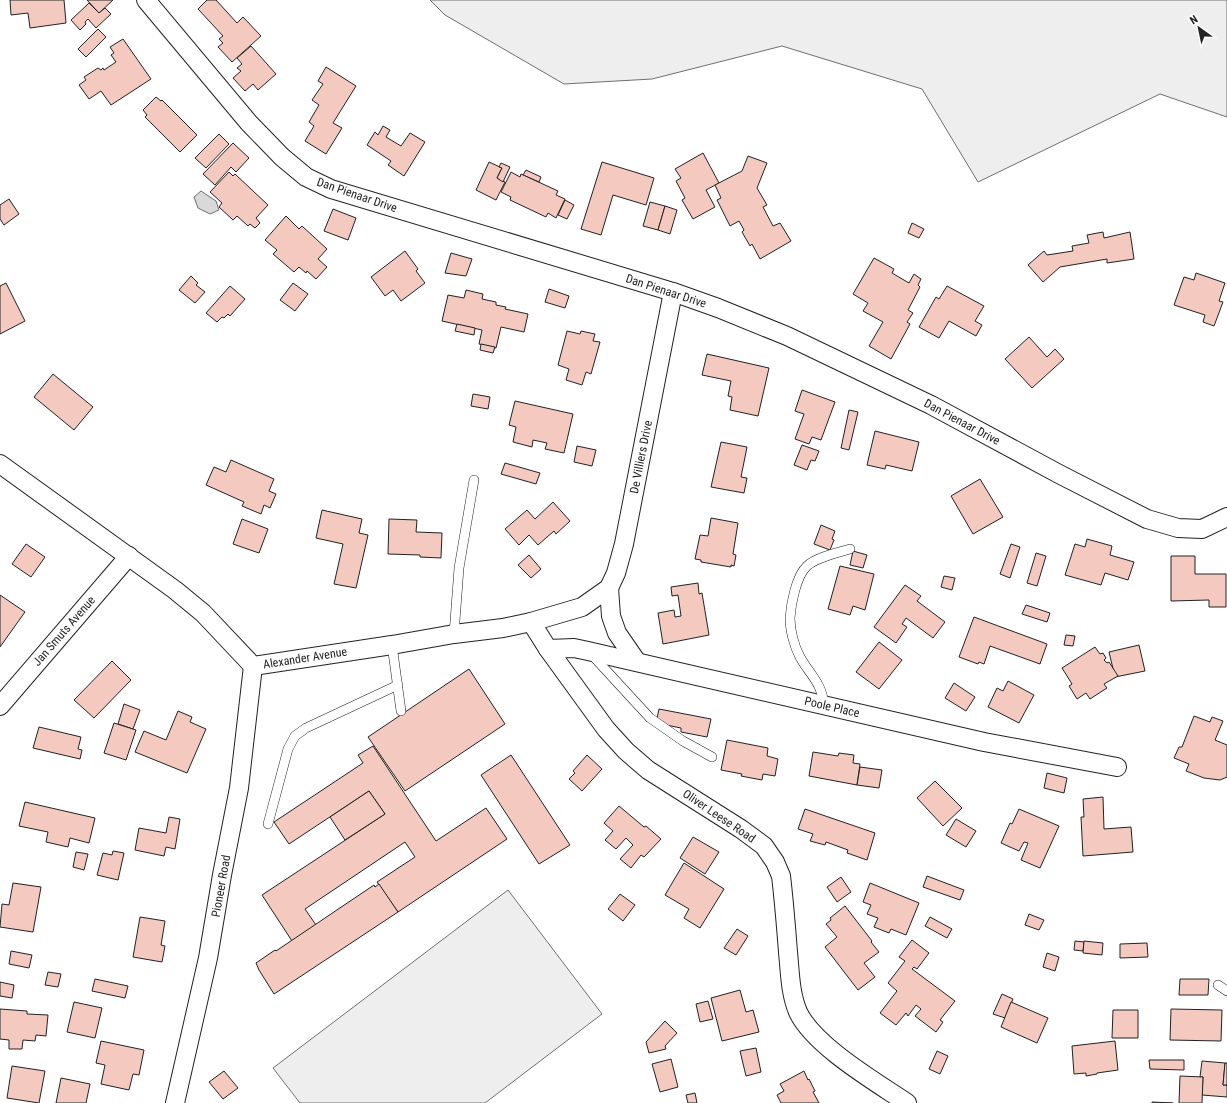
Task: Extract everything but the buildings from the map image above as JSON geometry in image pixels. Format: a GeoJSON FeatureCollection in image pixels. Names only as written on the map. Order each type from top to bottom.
{"type":"FeatureCollection","features":[{"type":"Feature","properties":{"kind":"street","name":"Dan Pienaar Drive"},"geometry":{"type":"LineString","coordinates":[[146,0],[249,123],[282,157],[306,177],[331,189],[673,292],[718,308],[794,340],[931,405],[1059,474],[1147,519],[1178,528],[1202,529],[1227,517]]}},
{"type":"Feature","properties":{"kind":"street","name":"De Villiers Drive"},"geometry":{"type":"LineString","coordinates":[[609,588],[616,573],[624,544],[673,292]]}},
{"type":"Feature","properties":{"kind":"street","name":"Alexander Avenue"},"geometry":{"type":"LineString","coordinates":[[0,464],[175,590],[203,613],[253,666],[454,634],[503,628],[531,622],[582,607],[609,588]]}},
{"type":"Feature","properties":{"kind":"street","name":"Jan Smuts Avenue"},"geometry":{"type":"LineString","coordinates":[[0,706],[129,556]]}},
{"type":"Feature","properties":{"kind":"street"},"geometry":{"type":"LineString","coordinates":[[609,588],[611,616],[617,633],[637,662]]}},
{"type":"Feature","properties":{"kind":"street","name":"Oliver Leese Road"},"geometry":{"type":"LineString","coordinates":[[531,622],[606,729],[626,751],[648,770],[741,829],[764,846],[775,862],[781,876],[791,989],[798,1012],[808,1027],[827,1046],[849,1064],[908,1103]]}},
{"type":"Feature","properties":{"kind":"street","name":"Poole Place"},"geometry":{"type":"LineString","coordinates":[[548,648],[574,648],[984,742],[1117,767]]}},
{"type":"Feature","properties":{"kind":"street","name":"Pioneer Road"},"geometry":{"type":"LineString","coordinates":[[175,1103],[208,958],[239,788],[253,666]]}},
{"type":"Feature","properties":{"kind":"lane"},"geometry":{"type":"LineString","coordinates":[[454,634],[459,568],[474,480]]}},
{"type":"Feature","properties":{"kind":"lane"},"geometry":{"type":"LineString","coordinates":[[824,705],[823,694],[800,656],[793,637],[790,619],[795,589],[800,575],[807,566],[818,560],[850,549]]}},
{"type":"Feature","properties":{"kind":"lane"},"geometry":{"type":"LineString","coordinates":[[392,645],[401,711]]}},
{"type":"Feature","properties":{"kind":"lane"},"geometry":{"type":"LineString","coordinates":[[588,651],[650,718],[683,741],[712,757]]}},
{"type":"Feature","properties":{"kind":"lane"},"geometry":{"type":"LineString","coordinates":[[268,824],[288,749],[295,736],[306,728],[398,685]]}},
{"type":"Feature","properties":{"kind":"lane"},"geometry":{"type":"LineString","coordinates":[[1218,985],[1227,991]]}},
{"type":"Feature","properties":{"kind":"shaded area"},"geometry":{"type":"Polygon","coordinates":[[[430,0],[1227,0],[1227,117],[1160,94],[978,182],[922,89],[782,46],[652,79],[564,84],[445,15],[430,0]]]}},
{"type":"Feature","properties":{"kind":"shaded area"},"geometry":{"type":"Polygon","coordinates":[[[201,191],[216,201],[219,210],[210,214],[198,208],[194,197],[201,191]]]}},
{"type":"Feature","properties":{"kind":"shaded area"},"geometry":{"type":"Polygon","coordinates":[[[508,890],[602,1014],[485,1103],[300,1103],[273,1068],[508,890]]]}}]}
